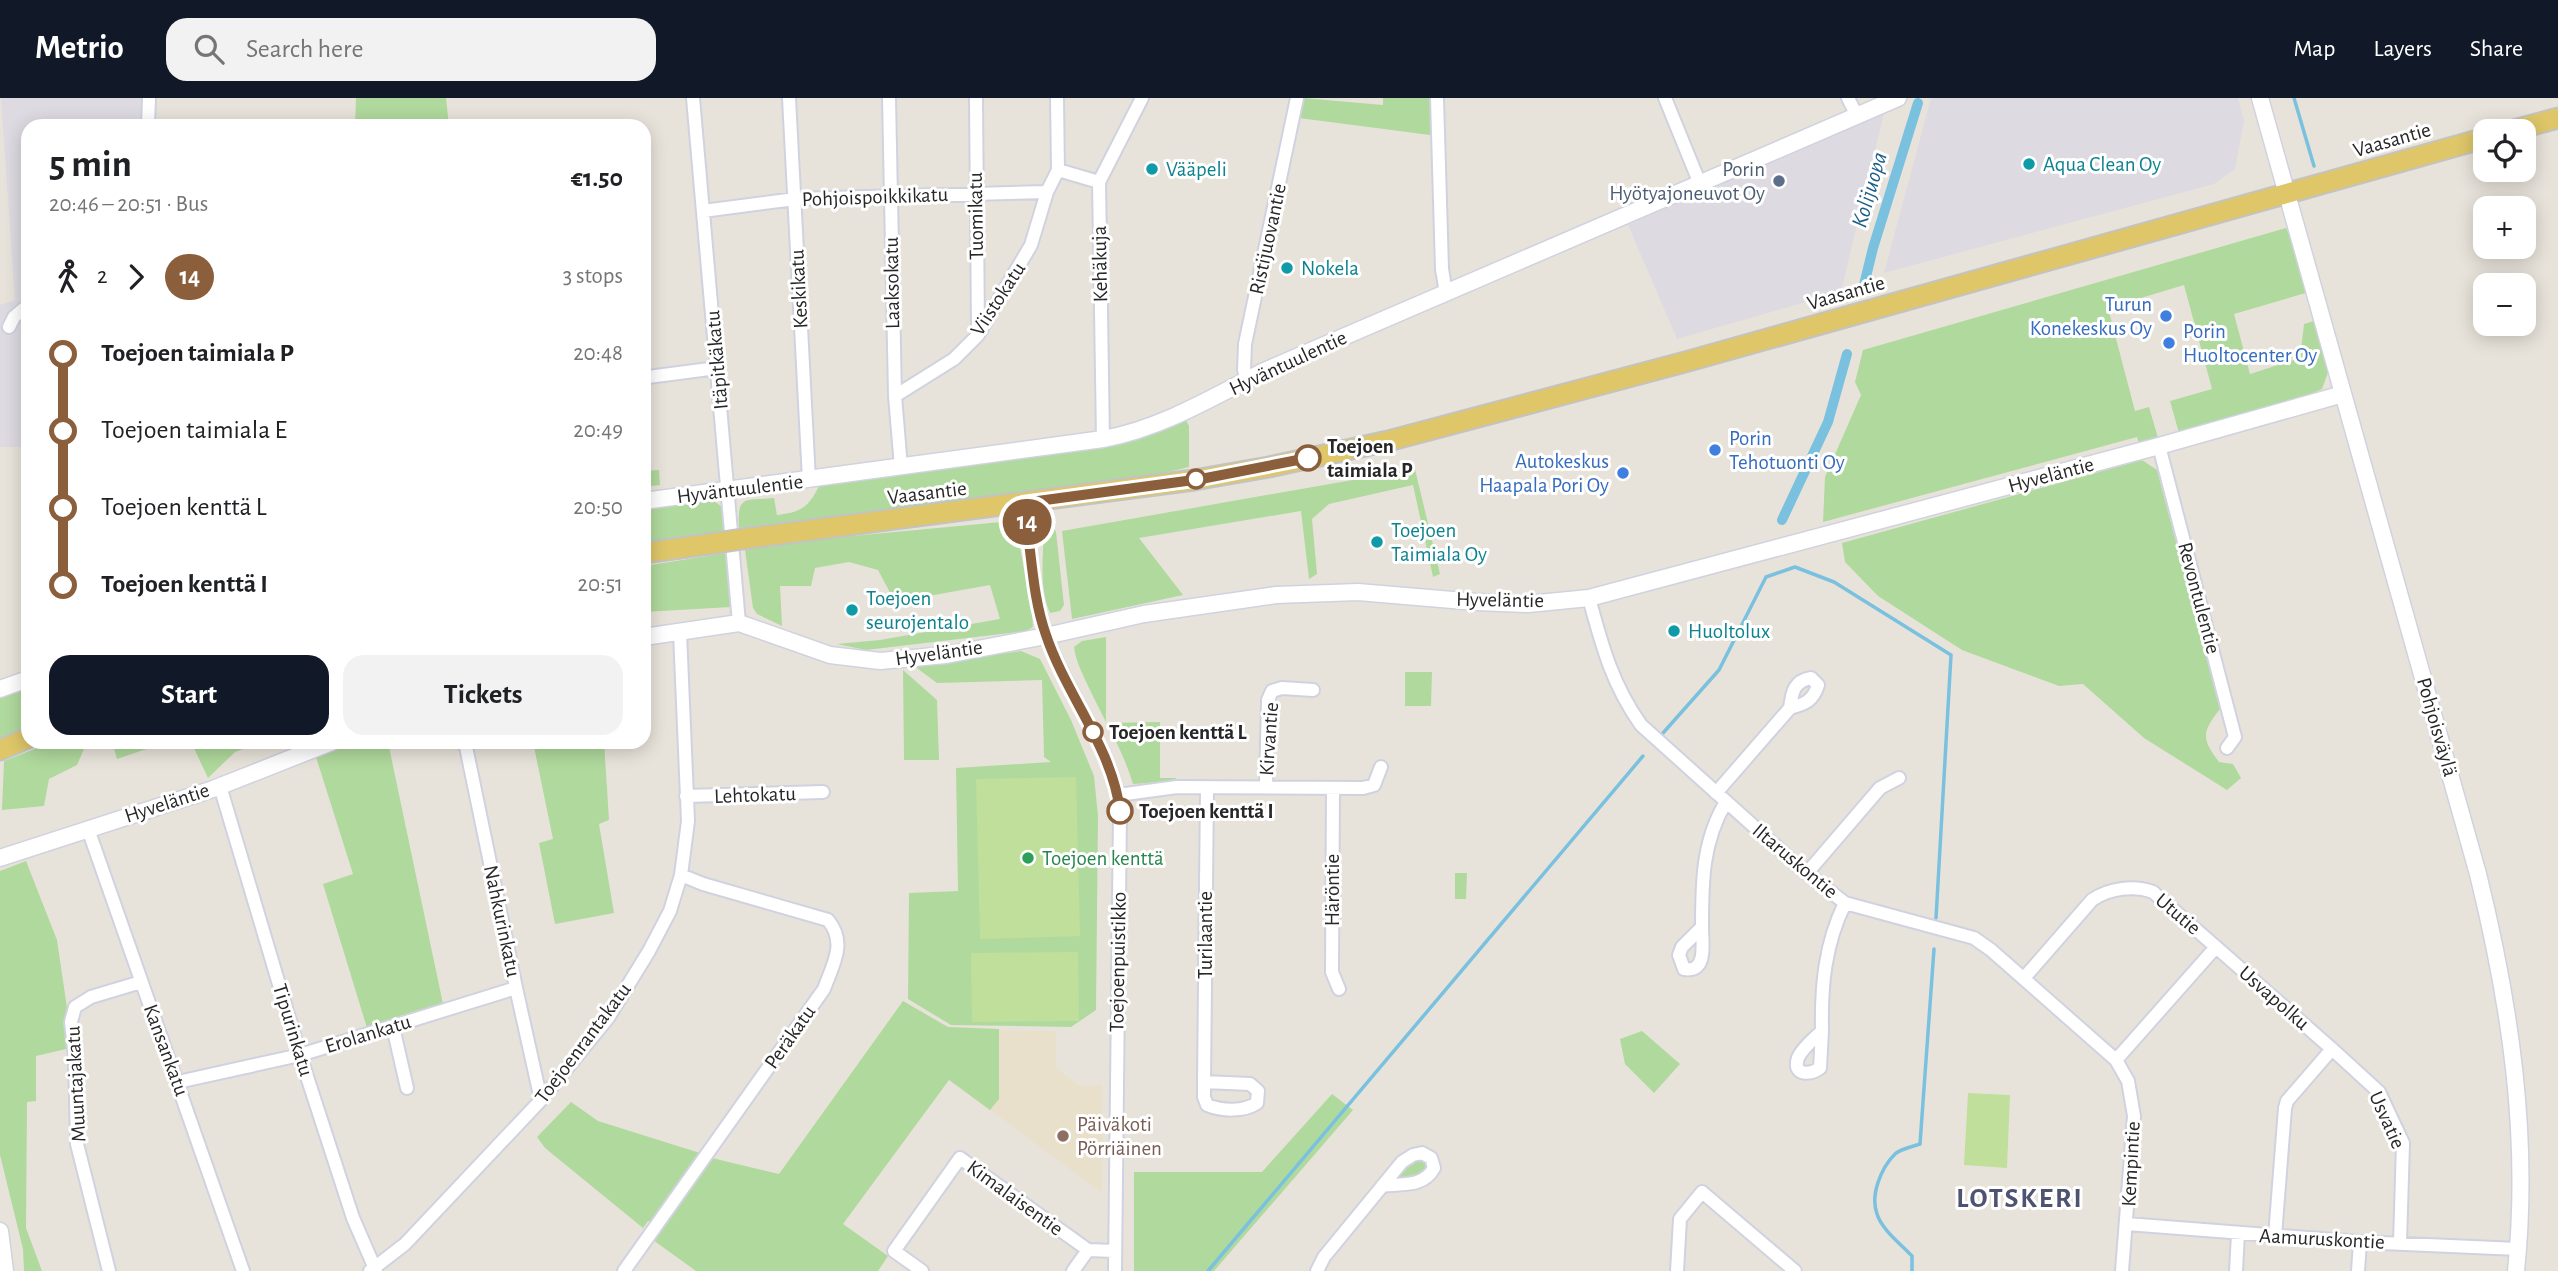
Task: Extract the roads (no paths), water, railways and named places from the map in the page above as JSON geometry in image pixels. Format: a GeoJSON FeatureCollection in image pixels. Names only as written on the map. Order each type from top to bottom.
{"type":"FeatureCollection","features":[{"type":"Feature","properties":{"kind":"main road"},"geometry":{"type":"LineString","coordinates":[[2536,124],[2558,118]]}},
{"type":"Feature","properties":{"kind":"main road","name":"Vaasantie"},"geometry":{"type":"LineString","coordinates":[[651,552],[1194,480],[1328,454],[1459,423],[2473,141]]}},
{"type":"Feature","properties":{"kind":"main road"},"geometry":{"type":"LineString","coordinates":[[0,750],[21,741]]}},
{"type":"Feature","properties":{"kind":"street"},"geometry":{"type":"LineString","coordinates":[[148,119],[149,98]]}},
{"type":"Feature","properties":{"kind":"street","name":"Itäpitkäkatu"},"geometry":{"type":"LineString","coordinates":[[693,98],[739,623]]}},
{"type":"Feature","properties":{"kind":"street","name":"Keskikatu"},"geometry":{"type":"LineString","coordinates":[[789,98],[809,480]]}},
{"type":"Feature","properties":{"kind":"street","name":"Laaksokatu"},"geometry":{"type":"LineString","coordinates":[[889,98],[895,396],[901,467]]}},
{"type":"Feature","properties":{"kind":"street","name":"Tuomikatu"},"geometry":{"type":"LineString","coordinates":[[976,98],[978,335]]}},
{"type":"Feature","properties":{"kind":"street"},"geometry":{"type":"LineString","coordinates":[[1057,98],[1058,170],[1099,181]]}},
{"type":"Feature","properties":{"kind":"street","name":"Kehäkuja"},"geometry":{"type":"LineString","coordinates":[[1103,439],[1099,181],[1142,98]]}},
{"type":"Feature","properties":{"kind":"street","name":"Ristijuovantie"},"geometry":{"type":"LineString","coordinates":[[1247,380],[1244,370],[1245,344],[1297,98]]}},
{"type":"Feature","properties":{"kind":"street"},"geometry":{"type":"LineString","coordinates":[[1437,98],[1442,269],[1446,293]]}},
{"type":"Feature","properties":{"kind":"street"},"geometry":{"type":"LineString","coordinates":[[1665,98],[1700,184]]}},
{"type":"Feature","properties":{"kind":"street"},"geometry":{"type":"LineString","coordinates":[[1848,98],[1857,116]]}},
{"type":"Feature","properties":{"kind":"street","name":"Hyväntuulentie"},"geometry":{"type":"LineString","coordinates":[[651,500],[1120,436],[1153,424],[1247,380],[1898,98]]}},
{"type":"Feature","properties":{"kind":"street","name":"Pohjoisväylä"},"geometry":{"type":"LineString","coordinates":[[2260,98],[2478,874],[2494,940],[2518,1096],[2521,1162],[2516,1271]]}},
{"type":"Feature","properties":{"kind":"street","name":"Viistokatu"},"geometry":{"type":"LineString","coordinates":[[895,396],[954,359],[978,335],[1031,246],[1047,192],[1058,170]]}},
{"type":"Feature","properties":{"kind":"street","name":"Pohjoispoikkikatu"},"geometry":{"type":"LineString","coordinates":[[704,211],[795,199],[1047,192]]}},
{"type":"Feature","properties":{"kind":"street"},"geometry":{"type":"LineString","coordinates":[[9,327],[21,311]]}},
{"type":"Feature","properties":{"kind":"street"},"geometry":{"type":"LineString","coordinates":[[651,375],[717,368]]}},
{"type":"Feature","properties":{"kind":"street","name":"Hyveläntie"},"geometry":{"type":"LineString","coordinates":[[651,636],[739,623],[830,655],[880,661],[946,655],[1192,606],[1310,592],[1358,592],[1528,604],[1589,598],[2160,446],[2343,394]]}},
{"type":"Feature","properties":{"kind":"street","name":"Revontulentie"},"geometry":{"type":"LineString","coordinates":[[2160,446],[2235,737],[2227,748]]}},
{"type":"Feature","properties":{"kind":"street","name":"Toejoenpuistikko"},"geometry":{"type":"LineString","coordinates":[[1023,503],[1046,636],[1106,760],[1118,794],[1120,811],[1115,1271]]}},
{"type":"Feature","properties":{"kind":"street","name":"Iltaruskontie"},"geometry":{"type":"LineString","coordinates":[[1589,598],[1610,673],[1624,701],[1641,725],[1726,802],[1807,873],[1846,903],[1974,938],[2024,978],[2116,1060]]}},
{"type":"Feature","properties":{"kind":"street","name":"Toejoenrantakatu"},"geometry":{"type":"LineString","coordinates":[[373,1270],[405,1244],[541,1100],[608,1018],[670,911],[681,875],[688,821],[680,633]]}},
{"type":"Feature","properties":{"kind":"street"},"geometry":{"type":"LineString","coordinates":[[0,689],[21,682]]}},
{"type":"Feature","properties":{"kind":"street","name":"Kirvantie"},"geometry":{"type":"LineString","coordinates":[[1266,786],[1268,700],[1272,691],[1282,688],[1313,690]]}},
{"type":"Feature","properties":{"kind":"street"},"geometry":{"type":"LineString","coordinates":[[1716,793],[1790,708]]}},
{"type":"Feature","properties":{"kind":"street","name":"Hyveläntie"},"geometry":{"type":"LineString","coordinates":[[0,858],[219,786],[314,749]]}},
{"type":"Feature","properties":{"kind":"street","name":"Nahkurinkatu"},"geometry":{"type":"LineString","coordinates":[[466,749],[541,1100]]}},
{"type":"Feature","properties":{"kind":"street"},"geometry":{"type":"LineString","coordinates":[[1118,794],[1155,789],[1266,786],[1333,789],[1374,785],[1381,767]]}},
{"type":"Feature","properties":{"kind":"street"},"geometry":{"type":"LineString","coordinates":[[1807,873],[1880,788],[1899,778]]}},
{"type":"Feature","properties":{"kind":"street","name":"Tipurinkatu"},"geometry":{"type":"LineString","coordinates":[[219,786],[300,1055],[353,1218],[373,1270]]}},
{"type":"Feature","properties":{"kind":"street","name":"Turilaantie"},"geometry":{"type":"LineString","coordinates":[[1204,1082],[1207,788]]}},
{"type":"Feature","properties":{"kind":"street","name":"Häröntie"},"geometry":{"type":"LineString","coordinates":[[1333,789],[1332,972],[1339,989]]}},
{"type":"Feature","properties":{"kind":"street","name":"Lehtokatu"},"geometry":{"type":"LineString","coordinates":[[686,796],[823,792]]}},
{"type":"Feature","properties":{"kind":"street"},"geometry":{"type":"LineString","coordinates":[[1702,928],[1702,878],[1706,851],[1726,802]]}},
{"type":"Feature","properties":{"kind":"street","name":"Kansankatu"},"geometry":{"type":"LineString","coordinates":[[88,829],[243,1271]]}},
{"type":"Feature","properties":{"kind":"street","name":"Peräkatu"},"geometry":{"type":"LineString","coordinates":[[624,1271],[824,989],[838,950],[838,932],[828,920],[703,884],[681,875]]}},
{"type":"Feature","properties":{"kind":"street","name":"Ututie"},"geometry":{"type":"LineString","coordinates":[[2024,978],[2092,900],[2113,890],[2145,889],[2153,892],[2216,947],[2116,1060]]}},
{"type":"Feature","properties":{"kind":"street"},"geometry":{"type":"LineString","coordinates":[[1822,1031],[1825,962],[1846,903]]}},
{"type":"Feature","properties":{"kind":"street","name":"Usvapolku"},"geometry":{"type":"LineString","coordinates":[[2216,947],[2332,1049]]}},
{"type":"Feature","properties":{"kind":"street","name":"Muuntajakatu"},"geometry":{"type":"LineString","coordinates":[[109,1271],[77,1144],[75,1057],[71,1022],[75,1007],[92,997],[141,982]]}},
{"type":"Feature","properties":{"kind":"street","name":"Erolankatu"},"geometry":{"type":"LineString","coordinates":[[178,1082],[300,1055],[516,988]]}},
{"type":"Feature","properties":{"kind":"street"},"geometry":{"type":"LineString","coordinates":[[393,1027],[407,1088]]}},
{"type":"Feature","properties":{"kind":"street"},"geometry":{"type":"LineString","coordinates":[[2276,1236],[2287,1101],[2332,1049]]}},
{"type":"Feature","properties":{"kind":"street","name":"Usvatie"},"geometry":{"type":"LineString","coordinates":[[2332,1049],[2379,1092],[2403,1143],[2400,1244]]}},
{"type":"Feature","properties":{"kind":"street","name":"Kempintie"},"geometry":{"type":"LineString","coordinates":[[2116,1060],[2128,1081],[2133,1097],[2134,1116],[2122,1271]]}},
{"type":"Feature","properties":{"kind":"street","name":"Kimalaisentie"},"geometry":{"type":"LineString","coordinates":[[922,1271],[894,1251],[960,1158],[1088,1250]]}},
{"type":"Feature","properties":{"kind":"street"},"geometry":{"type":"LineString","coordinates":[[1317,1271],[1324,1258],[1382,1186]]}},
{"type":"Feature","properties":{"kind":"street"},"geometry":{"type":"LineString","coordinates":[[1677,1271],[1680,1219],[1702,1192],[1795,1271]]}},
{"type":"Feature","properties":{"kind":"street","name":"Aamuruskontie"},"geometry":{"type":"LineString","coordinates":[[2127,1224],[2360,1242],[2518,1249]]}},
{"type":"Feature","properties":{"kind":"street"},"geometry":{"type":"LineString","coordinates":[[0,1231],[5,1271]]}},
{"type":"Feature","properties":{"kind":"street"},"geometry":{"type":"LineString","coordinates":[[2236,1271],[2238,1234]]}},
{"type":"Feature","properties":{"kind":"street"},"geometry":{"type":"LineString","coordinates":[[2358,1271],[2360,1242]]}},
{"type":"Feature","properties":{"kind":"street"},"geometry":{"type":"LineString","coordinates":[[1073,1271],[1088,1250],[1115,1251]]}},
{"type":"Feature","properties":{"kind":"waterway"},"geometry":{"type":"LineString","coordinates":[[2294,98],[2314,166]]}},
{"type":"Feature","properties":{"kind":"waterway","name":"Kolijuopa"},"geometry":{"type":"LineString","coordinates":[[1863,289],[1918,103]]}},
{"type":"Feature","properties":{"kind":"waterway","name":"Kolijuopa"},"geometry":{"type":"LineString","coordinates":[[1782,520],[1828,422],[1847,354]]}},
{"type":"Feature","properties":{"kind":"waterway"},"geometry":{"type":"LineString","coordinates":[[1663,733],[1719,670],[1766,577],[1795,567],[1834,582],[1951,655],[1936,918]]}},
{"type":"Feature","properties":{"kind":"waterway"},"geometry":{"type":"LineString","coordinates":[[1208,1271],[1643,756]]}},
{"type":"Feature","properties":{"kind":"waterway"},"geometry":{"type":"LineString","coordinates":[[1912,1271],[1912,1256],[1883,1226],[1877,1214],[1875,1199],[1881,1174],[1890,1160],[1900,1151],[1920,1144],[1934,949]]}},
{"type":"Feature","properties":{"kind":"place","name":"Aqua Clean Oy"},"geometry":{"type":"Point","coordinates":[2029,164]}},
{"type":"Feature","properties":{"kind":"place","name":"Vääpeli"},"geometry":{"type":"Point","coordinates":[1152,169]}},
{"type":"Feature","properties":{"kind":"place","name":"Porin Hyötyajoneuvot Oy"},"geometry":{"type":"Point","coordinates":[1779,181]}},
{"type":"Feature","properties":{"kind":"place","name":"Nokela"},"geometry":{"type":"Point","coordinates":[1287,268]}},
{"type":"Feature","properties":{"kind":"place","name":"Turun Konekeskus Oy"},"geometry":{"type":"Point","coordinates":[2166,316]}},
{"type":"Feature","properties":{"kind":"place","name":"Porin Huoltocenter Oy"},"geometry":{"type":"Point","coordinates":[2169,343]}},
{"type":"Feature","properties":{"kind":"place","name":"Porin Tehotuonti Oy"},"geometry":{"type":"Point","coordinates":[1715,450]}},
{"type":"Feature","properties":{"kind":"place","name":"Toejoen taimiala P"},"geometry":{"type":"Point","coordinates":[1308,458]}},
{"type":"Feature","properties":{"kind":"place","name":"Autokeskus Haapala Pori Oy"},"geometry":{"type":"Point","coordinates":[1623,473]}},
{"type":"Feature","properties":{"kind":"place","name":"Toejoen Taimiala Oy"},"geometry":{"type":"Point","coordinates":[1377,542]}},
{"type":"Feature","properties":{"kind":"place","name":"Toejoen seurojentalo"},"geometry":{"type":"Point","coordinates":[852,610]}},
{"type":"Feature","properties":{"kind":"place","name":"Huoltolux"},"geometry":{"type":"Point","coordinates":[1674,631]}},
{"type":"Feature","properties":{"kind":"place","name":"Toejoen kenttä L"},"geometry":{"type":"Point","coordinates":[1093,732]}},
{"type":"Feature","properties":{"kind":"place","name":"Toejoen kenttä I"},"geometry":{"type":"Point","coordinates":[1120,811]}},
{"type":"Feature","properties":{"kind":"place","name":"Toejoen kenttä"},"geometry":{"type":"Point","coordinates":[1028,858]}},
{"type":"Feature","properties":{"kind":"place","name":"Päiväkoti Pörriäinen"},"geometry":{"type":"Point","coordinates":[1063,1136]}},
{"type":"Feature","properties":{"kind":"district","name":"LOTSKERI"},"geometry":{"type":"Point","coordinates":[2020,1199]}}]}
